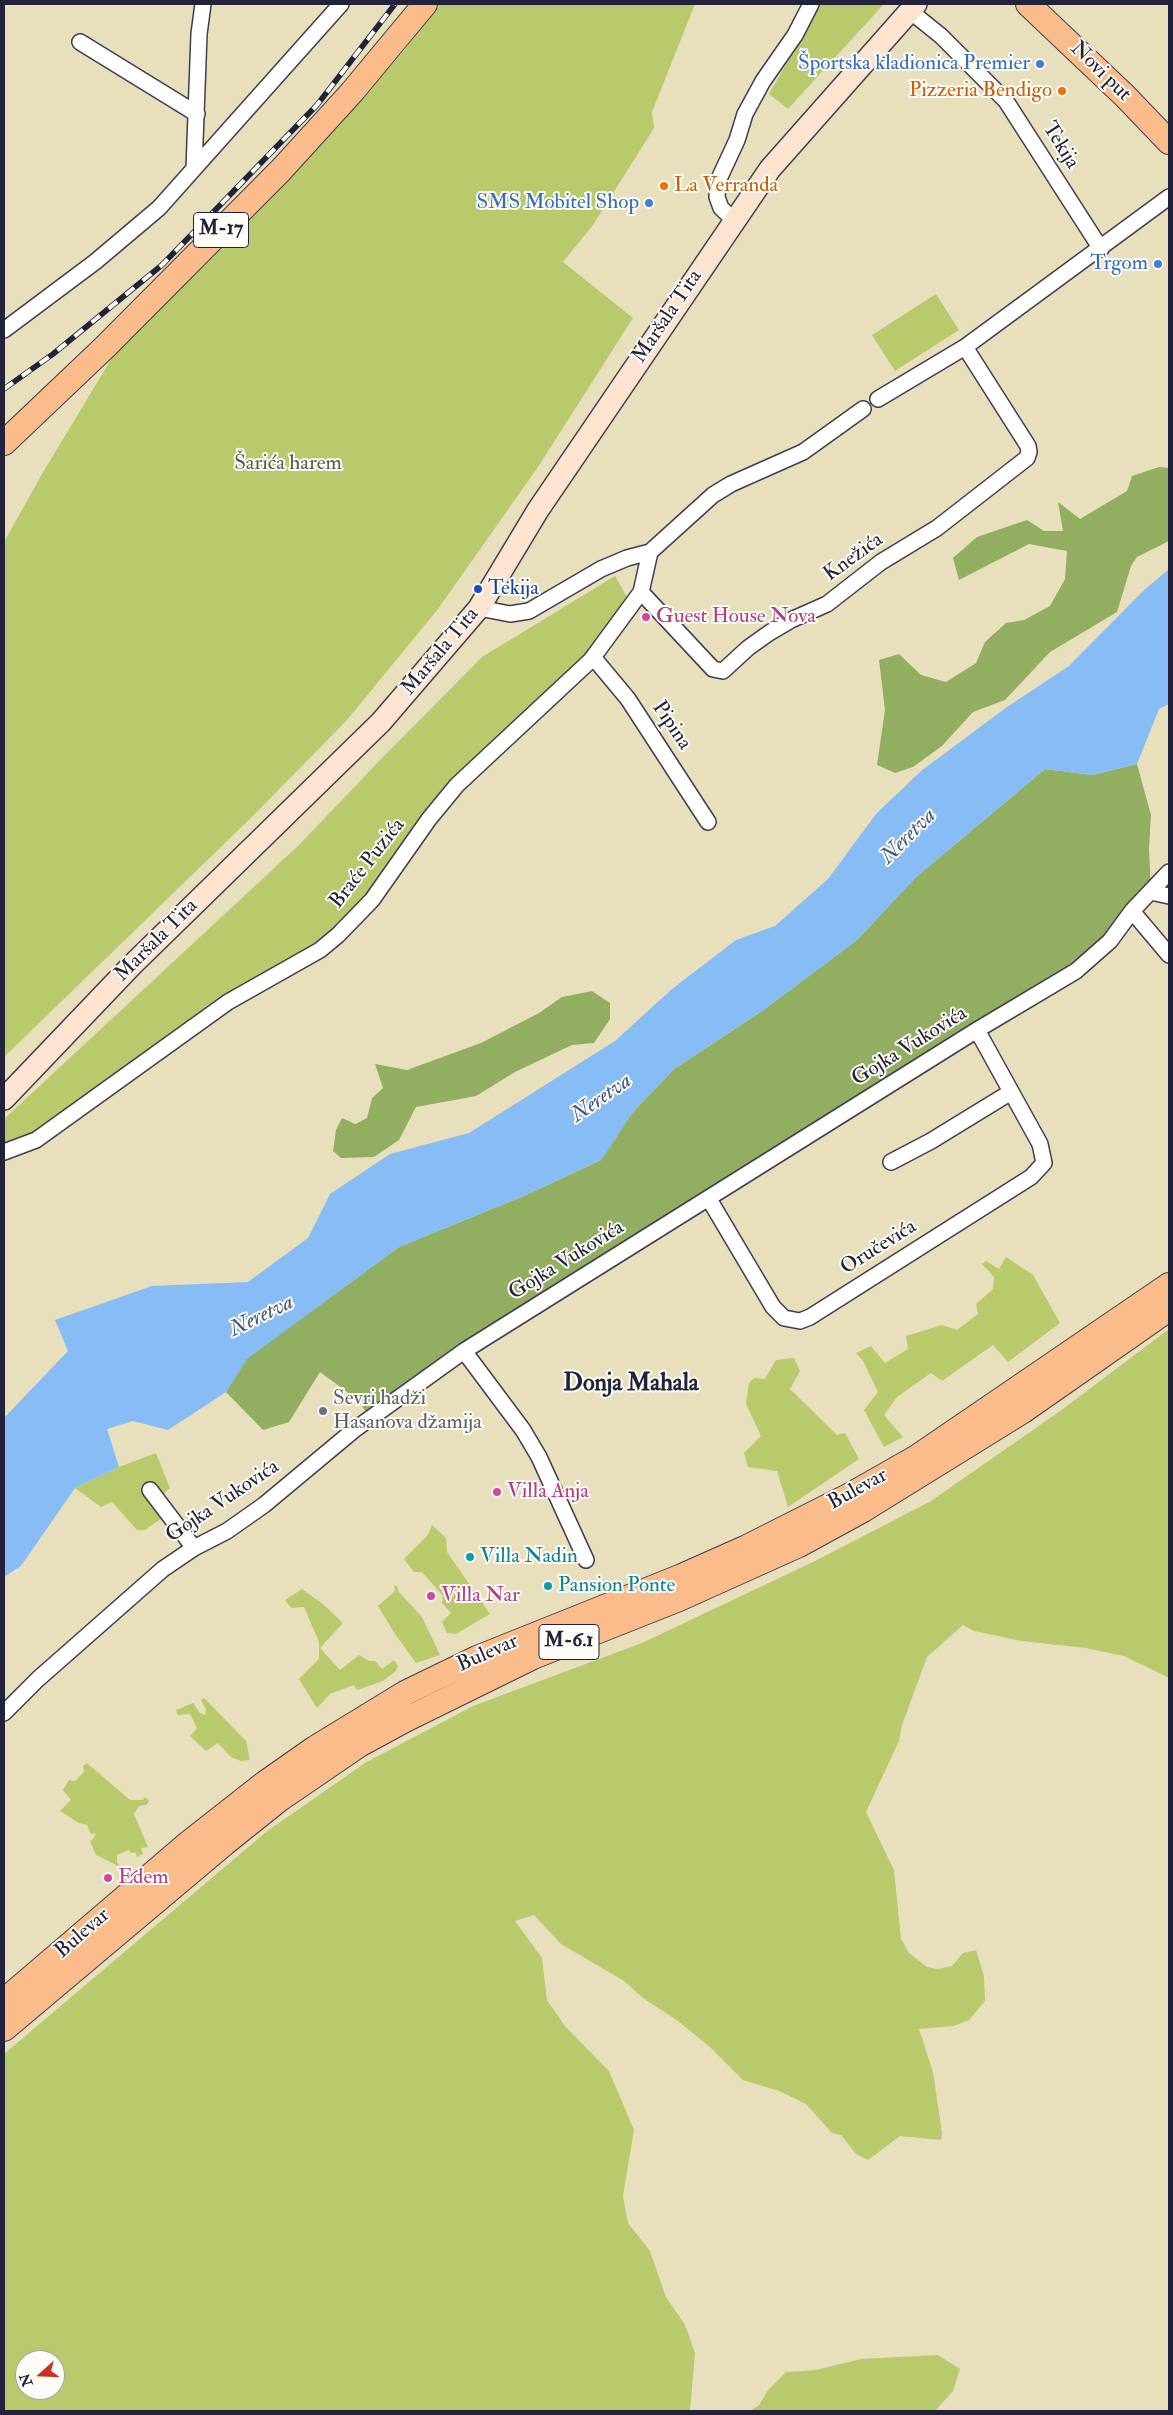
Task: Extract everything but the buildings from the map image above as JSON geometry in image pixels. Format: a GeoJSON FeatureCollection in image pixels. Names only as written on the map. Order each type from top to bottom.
{"type":"FeatureCollection","features":[{"type":"Feature","properties":{"kind":"main road","name":"M-17"},"geometry":{"type":"LineString","coordinates":[[4,443],[104,347],[281,170],[352,92],[426,4]]}},
{"type":"Feature","properties":{"kind":"main road","name":"Novi put"},"geometry":{"type":"LineString","coordinates":[[1028,4],[1125,96],[1169,142]]}},
{"type":"Feature","properties":{"kind":"main road","name":"Bulevar"},"geometry":{"type":"LineString","coordinates":[[4,2001],[186,1845],[265,1783],[315,1748],[397,1698],[495,1650],[682,1576],[745,1548],[852,1494],[917,1457],[1169,1285]]}},
{"type":"Feature","properties":{"kind":"main road","name":"M-6.1"},"geometry":{"type":"LineString","coordinates":[[4,2029],[225,1843],[280,1799],[359,1745],[405,1720],[533,1657],[679,1599],[799,1545],[871,1505],[1023,1411],[1169,1309]]}},
{"type":"Feature","properties":{"kind":"street"},"geometry":{"type":"LineString","coordinates":[[194,170],[199,34],[202,4]]}},
{"type":"Feature","properties":{"kind":"street"},"geometry":{"type":"LineString","coordinates":[[4,330],[95,262],[159,208],[341,4]]}},
{"type":"Feature","properties":{"kind":"street"},"geometry":{"type":"LineString","coordinates":[[734,220],[721,208],[717,197],[718,181],[737,140],[745,114],[763,81],[795,35],[811,4]]}},
{"type":"Feature","properties":{"kind":"street","name":"Maršala Tita"},"geometry":{"type":"LineString","coordinates":[[4,1099],[132,965],[381,722],[479,608],[538,510],[734,220],[770,170],[913,7]]}},
{"type":"Feature","properties":{"kind":"street","name":"Tekija"},"geometry":{"type":"LineString","coordinates":[[913,7],[1006,101],[1101,248]]}},
{"type":"Feature","properties":{"kind":"street"},"geometry":{"type":"LineString","coordinates":[[80,42],[197,114]]}},
{"type":"Feature","properties":{"kind":"street"},"geometry":{"type":"LineString","coordinates":[[878,399],[965,347],[1169,197]]}},
{"type":"Feature","properties":{"kind":"street","name":"Knežića"},"geometry":{"type":"LineString","coordinates":[[641,592],[713,669],[723,671],[748,648],[769,633],[791,620],[827,604],[881,562],[938,528],[1027,458],[1029,452],[1028,446],[965,347]]}},
{"type":"Feature","properties":{"kind":"street"},"geometry":{"type":"LineString","coordinates":[[479,608],[510,614],[529,611],[601,569],[626,558],[650,552],[713,495],[732,484],[803,452],[863,410]]}},
{"type":"Feature","properties":{"kind":"street"},"geometry":{"type":"LineString","coordinates":[[641,592],[650,552]]}},
{"type":"Feature","properties":{"kind":"street","name":"Braće Puzića"},"geometry":{"type":"LineString","coordinates":[[4,1152],[36,1140],[228,1002],[320,950],[372,900],[429,819],[457,786],[593,657],[641,592]]}},
{"type":"Feature","properties":{"kind":"street","name":"Pipina"},"geometry":{"type":"LineString","coordinates":[[593,657],[628,699],[708,822]]}},
{"type":"Feature","properties":{"kind":"street","name":"Gojka Vukovića"},"geometry":{"type":"LineString","coordinates":[[4,1713],[38,1679],[163,1569],[194,1548],[227,1531],[264,1505],[354,1430],[464,1351],[977,1030],[1076,971],[1110,941],[1132,911],[1169,872]]}},
{"type":"Feature","properties":{"kind":"street"},"geometry":{"type":"LineString","coordinates":[[1151,892],[1169,896]]}},
{"type":"Feature","properties":{"kind":"street"},"geometry":{"type":"LineString","coordinates":[[1132,911],[1169,955]]}},
{"type":"Feature","properties":{"kind":"street","name":"Oručevića"},"geometry":{"type":"LineString","coordinates":[[709,1199],[773,1307],[784,1318],[800,1321],[819,1312],[1040,1170],[1044,1163],[1043,1152],[977,1030]]}},
{"type":"Feature","properties":{"kind":"street"},"geometry":{"type":"LineString","coordinates":[[890,1162],[931,1141],[1011,1092]]}},
{"type":"Feature","properties":{"kind":"street"},"geometry":{"type":"LineString","coordinates":[[464,1351],[523,1430],[539,1457],[586,1560]]}},
{"type":"Feature","properties":{"kind":"street"},"geometry":{"type":"LineString","coordinates":[[150,1490],[194,1548]]}},
{"type":"Feature","properties":{"kind":"green space","name":"Šarića harem"},"geometry":{"type":"Polygon","coordinates":[[[439,4],[695,4],[652,112],[654,128],[593,225],[563,262],[633,318],[538,467],[438,609],[347,720],[254,815],[4,1057],[4,542],[42,474],[127,333],[300,163],[403,52],[439,4]]]}},
{"type":"Feature","properties":{"kind":"green space"},"geometry":{"type":"Polygon","coordinates":[[[820,4],[884,4],[788,109],[769,94],[820,4]]]}},
{"type":"Feature","properties":{"kind":"green space"},"geometry":{"type":"Polygon","coordinates":[[[936,294],[959,330],[895,371],[872,335],[936,294]]]}},
{"type":"Feature","properties":{"kind":"green space"},"geometry":{"type":"Polygon","coordinates":[[[1159,467],[1169,468],[1169,541],[1137,557],[1131,566],[1117,612],[1050,652],[1005,700],[973,712],[942,746],[913,767],[895,773],[877,765],[885,710],[879,660],[899,654],[921,675],[946,682],[976,663],[985,642],[1006,623],[1024,620],[1050,606],[1065,579],[1067,551],[1029,544],[959,580],[953,558],[977,537],[1027,520],[1044,531],[1063,531],[1058,502],[1080,519],[1127,491],[1132,476],[1159,467]]]}},
{"type":"Feature","properties":{"kind":"green space"},"geometry":{"type":"Polygon","coordinates":[[[615,576],[627,597],[588,657],[469,767],[353,914],[320,944],[215,1000],[50,1121],[40,1131],[4,1147],[4,1119],[299,845],[482,657],[615,576]]]}},
{"type":"Feature","properties":{"kind":"green space"},"geometry":{"type":"Polygon","coordinates":[[[1137,764],[1151,815],[1149,849],[1151,892],[1110,941],[370,1418],[358,1400],[320,1372],[289,1422],[263,1430],[226,1392],[246,1359],[399,1247],[526,1195],[601,1160],[632,1113],[674,1069],[762,1011],[857,940],[916,877],[1045,769],[1093,775],[1137,764]]]}},
{"type":"Feature","properties":{"kind":"green space"},"geometry":{"type":"Polygon","coordinates":[[[592,991],[610,1003],[610,1019],[594,1043],[572,1045],[515,1072],[476,1096],[416,1107],[399,1140],[374,1157],[341,1158],[333,1151],[336,1130],[342,1118],[355,1124],[367,1118],[372,1098],[383,1088],[375,1064],[407,1070],[481,1043],[539,1013],[562,997],[592,991]]]}},
{"type":"Feature","properties":{"kind":"green space"},"geometry":{"type":"Polygon","coordinates":[[[1006,1257],[1033,1275],[1060,1323],[1008,1362],[993,1345],[942,1381],[931,1373],[897,1397],[884,1415],[903,1437],[884,1447],[864,1410],[878,1392],[863,1361],[856,1353],[871,1346],[885,1363],[908,1349],[906,1336],[942,1325],[957,1330],[978,1314],[976,1304],[993,1289],[994,1277],[982,1264],[986,1261],[999,1269],[1006,1257]]]}},
{"type":"Feature","properties":{"kind":"green space"},"geometry":{"type":"Polygon","coordinates":[[[1169,1329],[1169,1678],[1124,1656],[1086,1648],[1021,1641],[974,1631],[963,1625],[927,1657],[902,1725],[899,1741],[866,1812],[894,1870],[901,1939],[909,1953],[927,1967],[938,1969],[952,1966],[963,1953],[976,1950],[984,1976],[985,2001],[969,2020],[954,2026],[919,2029],[933,2072],[942,2133],[941,2140],[900,2136],[868,2160],[856,2154],[841,2135],[832,2133],[806,2104],[779,2091],[743,2080],[711,2048],[678,2021],[643,1998],[624,1981],[561,1944],[534,1915],[515,1921],[542,1958],[547,2000],[565,2026],[609,2071],[634,2130],[623,2196],[628,2223],[650,2251],[666,2297],[685,2325],[695,2353],[690,2411],[4,2411],[4,2054],[266,1832],[365,1763],[473,1706],[642,1643],[815,1561],[931,1501],[1063,1409],[1169,1329]]]}},
{"type":"Feature","properties":{"kind":"green space"},"geometry":{"type":"Polygon","coordinates":[[[794,1358],[800,1371],[790,1389],[837,1435],[845,1433],[859,1459],[788,1507],[777,1471],[748,1467],[744,1453],[761,1436],[746,1404],[749,1383],[754,1378],[765,1379],[776,1360],[794,1358]]]}},
{"type":"Feature","properties":{"kind":"green space"},"geometry":{"type":"Polygon","coordinates":[[[156,1453],[170,1488],[161,1496],[165,1516],[145,1530],[137,1530],[112,1502],[101,1507],[75,1488],[119,1467],[156,1453]]]}},
{"type":"Feature","properties":{"kind":"green space"},"geometry":{"type":"Polygon","coordinates":[[[432,1525],[446,1538],[447,1552],[490,1614],[456,1634],[447,1633],[442,1622],[451,1613],[442,1603],[443,1596],[422,1572],[414,1572],[404,1559],[428,1535],[432,1525]]]}},
{"type":"Feature","properties":{"kind":"green space"},"geometry":{"type":"Polygon","coordinates":[[[394,1586],[397,1586],[399,1592],[422,1617],[440,1655],[416,1663],[395,1634],[378,1606],[395,1591],[394,1586]]]}},
{"type":"Feature","properties":{"kind":"green space"},"geometry":{"type":"Polygon","coordinates":[[[302,1589],[323,1604],[343,1623],[320,1648],[340,1670],[359,1655],[369,1661],[375,1661],[382,1669],[394,1660],[398,1666],[396,1671],[383,1681],[357,1690],[354,1685],[330,1694],[317,1708],[299,1679],[319,1659],[319,1642],[304,1607],[291,1608],[285,1600],[302,1589]]]}},
{"type":"Feature","properties":{"kind":"green space"},"geometry":{"type":"Polygon","coordinates":[[[204,1698],[246,1741],[250,1760],[241,1761],[231,1757],[218,1743],[206,1751],[190,1736],[197,1728],[190,1714],[178,1715],[176,1710],[193,1703],[200,1713],[205,1715],[206,1709],[201,1700],[204,1698]]]}},
{"type":"Feature","properties":{"kind":"green space"},"geometry":{"type":"Polygon","coordinates":[[[87,1763],[130,1800],[143,1800],[145,1797],[149,1801],[146,1805],[139,1806],[134,1814],[148,1847],[141,1848],[143,1854],[137,1857],[135,1852],[131,1853],[129,1850],[117,1855],[117,1862],[120,1867],[96,1855],[90,1841],[96,1833],[91,1834],[87,1825],[79,1823],[60,1811],[71,1800],[63,1790],[69,1780],[75,1781],[84,1772],[83,1766],[87,1763]]]}},
{"type":"Feature","properties":{"kind":"green space"},"geometry":{"type":"Polygon","coordinates":[[[938,2355],[960,2369],[953,2391],[935,2411],[750,2411],[759,2405],[768,2390],[786,2372],[816,2370],[861,2359],[938,2355]]]}},
{"type":"Feature","properties":{"kind":"water","name":"Neretva"},"geometry":{"type":"Polygon","coordinates":[[[1169,569],[1169,704],[1159,709],[1137,764],[1093,775],[1045,769],[916,877],[857,940],[762,1011],[674,1069],[632,1113],[601,1160],[526,1195],[399,1247],[247,1359],[226,1392],[168,1430],[133,1421],[107,1429],[119,1467],[75,1488],[21,1566],[4,1577],[4,1418],[68,1351],[55,1320],[152,1286],[248,1282],[308,1238],[330,1194],[390,1154],[469,1133],[615,1041],[672,989],[736,940],[775,926],[828,879],[876,814],[921,771],[1007,707],[1069,666],[1142,592],[1169,569]]]}},
{"type":"Feature","properties":{"kind":"railway"},"geometry":{"type":"LineString","coordinates":[[4,389],[53,354],[162,265],[317,105],[395,4]]}},
{"type":"Feature","properties":{"kind":"place","name":"Športska kladionica Premier"},"geometry":{"type":"Point","coordinates":[1040,64]}},
{"type":"Feature","properties":{"kind":"place","name":"Pizzeria Bendigo"},"geometry":{"type":"Point","coordinates":[1062,91]}},
{"type":"Feature","properties":{"kind":"place","name":"La Verranda"},"geometry":{"type":"Point","coordinates":[664,186]}},
{"type":"Feature","properties":{"kind":"place","name":"SMS Mobitel Shop"},"geometry":{"type":"Point","coordinates":[649,203]}},
{"type":"Feature","properties":{"kind":"place","name":"Trgom"},"geometry":{"type":"Point","coordinates":[1158,264]}},
{"type":"Feature","properties":{"kind":"place","name":"Tekija"},"geometry":{"type":"Point","coordinates":[478,589]}},
{"type":"Feature","properties":{"kind":"place","name":"Guest House Nova"},"geometry":{"type":"Point","coordinates":[646,617]}},
{"type":"Feature","properties":{"kind":"place","name":"Sevri hadži Hasanova džamija"},"geometry":{"type":"Point","coordinates":[323,1411]}},
{"type":"Feature","properties":{"kind":"place","name":"Villa Anja"},"geometry":{"type":"Point","coordinates":[497,1492]}},
{"type":"Feature","properties":{"kind":"place","name":"Villa Nadin"},"geometry":{"type":"Point","coordinates":[470,1557]}},
{"type":"Feature","properties":{"kind":"place","name":"Pansion Ponte"},"geometry":{"type":"Point","coordinates":[548,1586]}},
{"type":"Feature","properties":{"kind":"place","name":"Villa Nar"},"geometry":{"type":"Point","coordinates":[431,1596]}},
{"type":"Feature","properties":{"kind":"place","name":"Edem"},"geometry":{"type":"Point","coordinates":[108,1878]}},
{"type":"Feature","properties":{"kind":"district","name":"Donja Mahala"},"geometry":{"type":"Point","coordinates":[631,1385]}}]}
